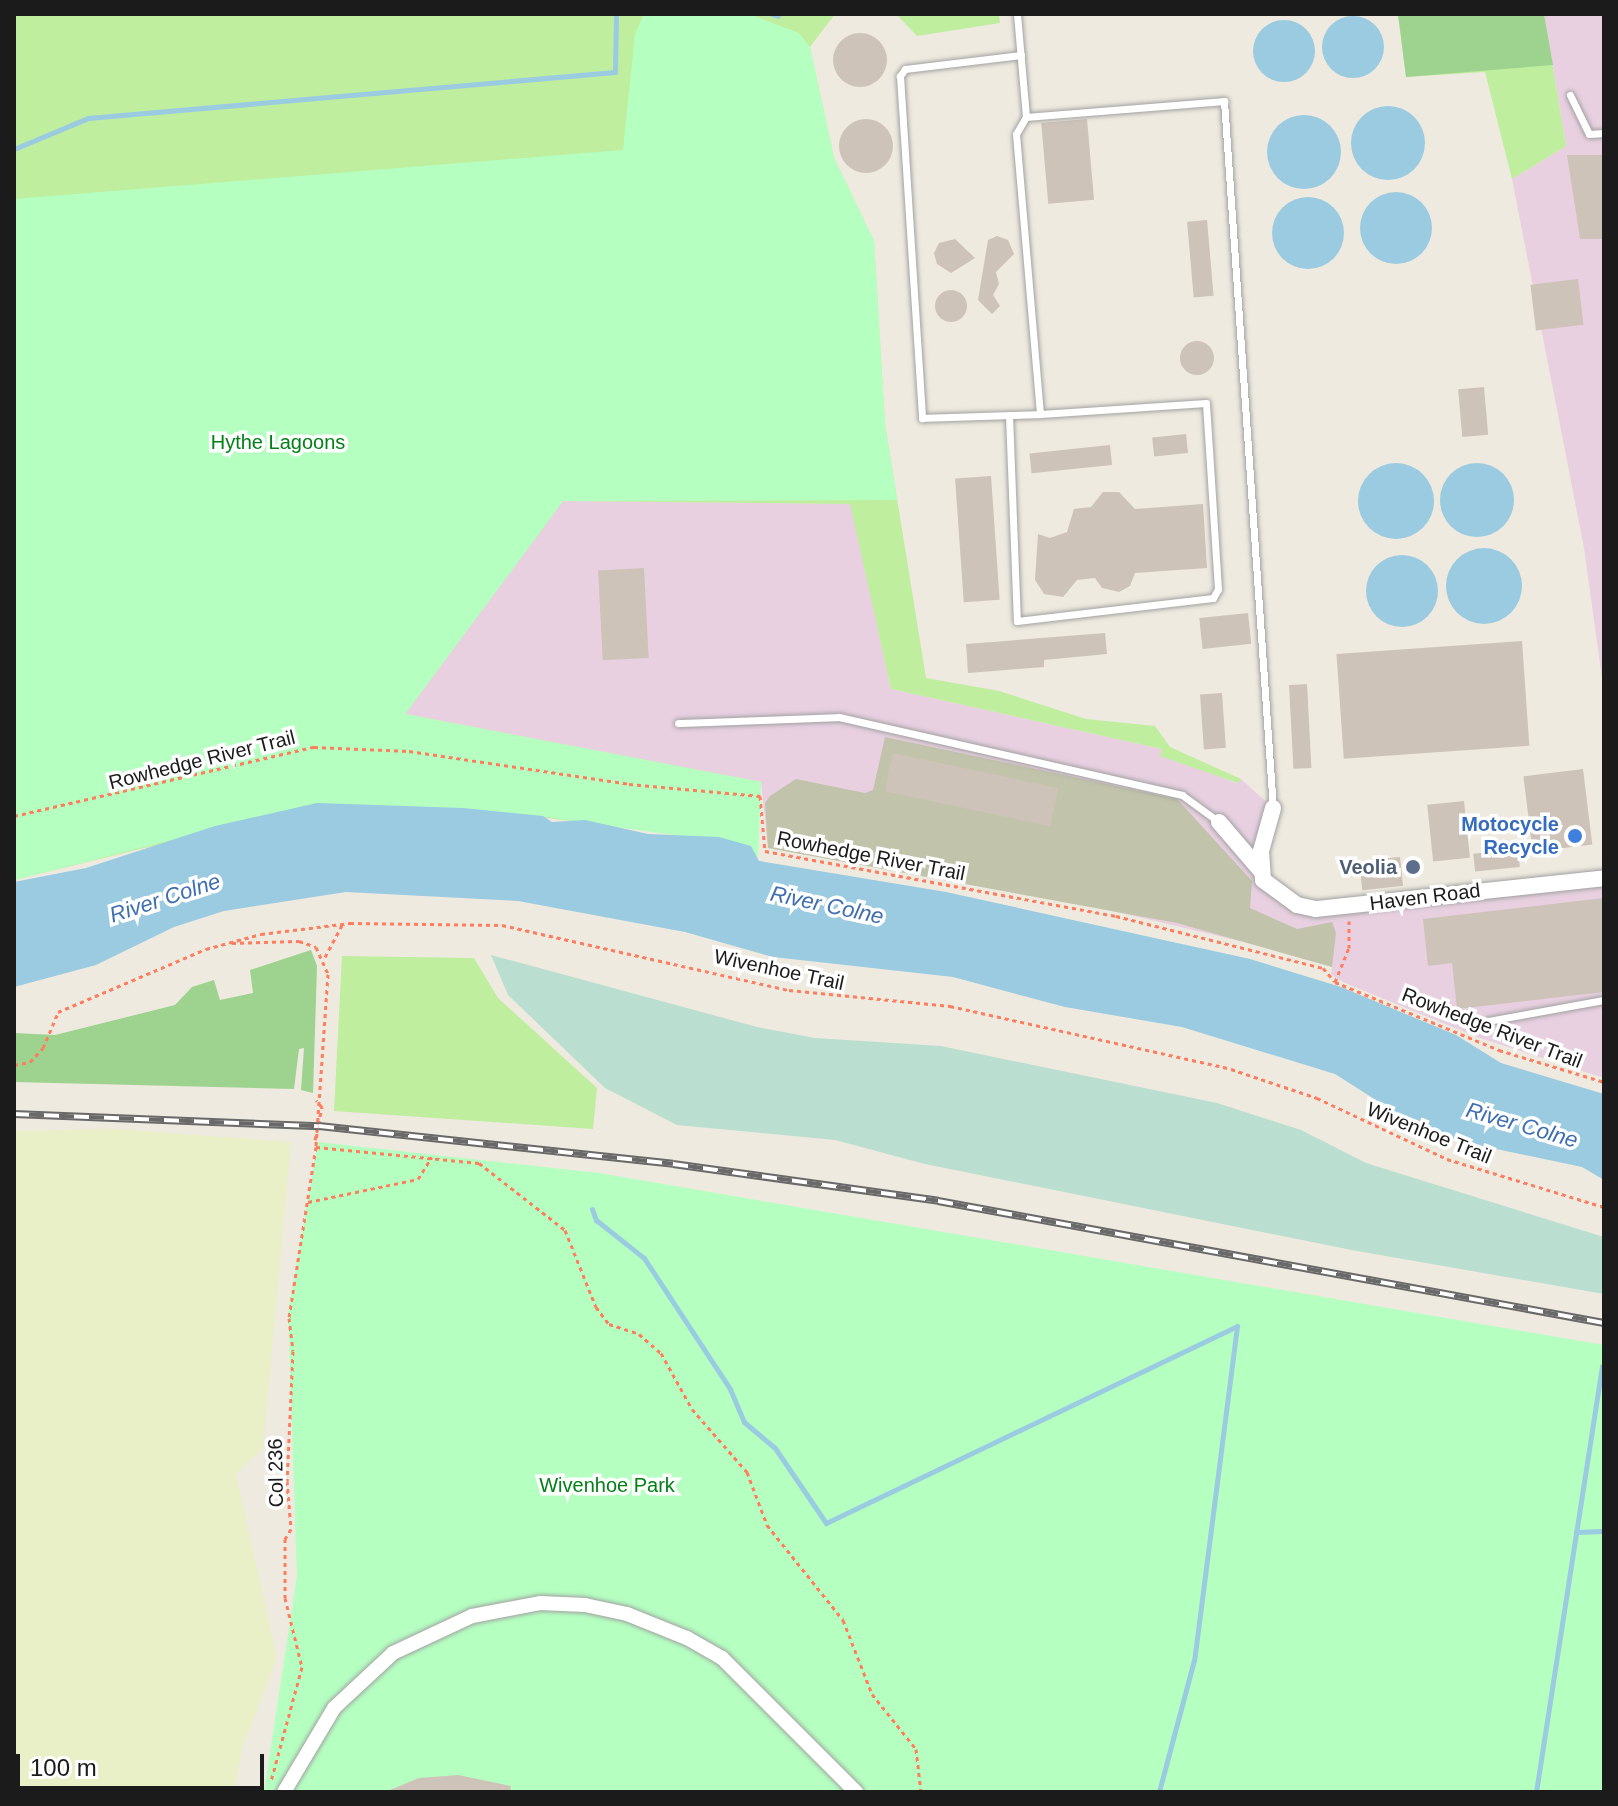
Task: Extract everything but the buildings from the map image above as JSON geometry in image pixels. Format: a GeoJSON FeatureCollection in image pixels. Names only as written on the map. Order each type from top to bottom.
{"type":"FeatureCollection","features":[{"type":"Feature","properties":{"kind":"street"},"geometry":{"type":"LineString","coordinates":[[1261,871],[1273,808]]}},
{"type":"Feature","properties":{"kind":"street","name":"Haven Road"},"geometry":{"type":"LineString","coordinates":[[1219,822],[1275,891],[1297,905],[1348,906],[1604,878]]}},
{"type":"Feature","properties":{"kind":"street"},"geometry":{"type":"LineString","coordinates":[[284,1792],[334,1708],[393,1653],[472,1616],[540,1603],[585,1605],[627,1614],[687,1638],[722,1658],[856,1792]]}},
{"type":"Feature","properties":{"kind":"lane"},"geometry":{"type":"LineString","coordinates":[[1017,14],[1026,117],[1016,134],[1040,414]]}},
{"type":"Feature","properties":{"kind":"lane"},"geometry":{"type":"LineString","coordinates":[[1009,415],[1017,621],[1213,598],[1218,589],[1206,403],[922,418],[900,76],[905,69],[1021,55]]}},
{"type":"Feature","properties":{"kind":"lane"},"geometry":{"type":"LineString","coordinates":[[1570,95],[1589,134],[1604,133]]}},
{"type":"Feature","properties":{"kind":"lane"},"geometry":{"type":"LineString","coordinates":[[1026,117],[1224,101],[1273,808]]}},
{"type":"Feature","properties":{"kind":"lane"},"geometry":{"type":"LineString","coordinates":[[678,723],[839,717],[1182,795],[1219,822]]}},
{"type":"Feature","properties":{"kind":"lane"},"geometry":{"type":"LineString","coordinates":[[1488,1021],[1604,1000]]}},
{"type":"Feature","properties":{"kind":"path","name":"Rowhedge River Trail"},"geometry":{"type":"LineString","coordinates":[[14,816],[314,747],[409,751],[629,784],[760,796],[765,851],[1196,933],[1323,968],[1335,982],[1499,1050],[1604,1082]]}},
{"type":"Feature","properties":{"kind":"path"},"geometry":{"type":"LineString","coordinates":[[1335,982],[1349,948],[1348,906]]}},
{"type":"Feature","properties":{"kind":"path"},"geometry":{"type":"LineString","coordinates":[[206,949],[299,941],[316,947],[325,957],[343,924],[350,923]]}},
{"type":"Feature","properties":{"kind":"path","name":"Wivenhoe Trail"},"geometry":{"type":"LineString","coordinates":[[14,1065],[30,1062],[43,1048],[58,1012],[206,949],[261,934],[350,923],[515,927],[789,990],[950,1006],[1115,1041],[1280,1084],[1447,1159],[1604,1207]]}},
{"type":"Feature","properties":{"kind":"path","name":"Col 236"},"geometry":{"type":"LineString","coordinates":[[267,1792],[282,1754],[302,1667],[285,1598],[285,1539],[291,1529],[287,1481],[293,1351],[289,1318],[322,1107],[316,1100],[328,974],[325,957]]}},
{"type":"Feature","properties":{"kind":"path"},"geometry":{"type":"LineString","coordinates":[[316,1147],[479,1163],[565,1230],[596,1307],[609,1324],[639,1334],[661,1353],[692,1409],[747,1472],[767,1525],[843,1620],[872,1694],[916,1749],[921,1792]]}},
{"type":"Feature","properties":{"kind":"path"},"geometry":{"type":"LineString","coordinates":[[308,1202],[418,1179],[432,1157]]}},
{"type":"Feature","properties":{"kind":"shaded area"},"geometry":{"type":"Polygon","coordinates":[[[1544,14],[1604,14],[1604,693],[1584,548],[1512,179],[1566,146],[1544,14]]]}},
{"type":"Feature","properties":{"kind":"shaded area"},"geometry":{"type":"Polygon","coordinates":[[[563,501],[851,504],[891,689],[1162,749],[1161,755],[1237,783],[1241,779],[1273,808],[1261,871],[1316,909],[1604,869],[1604,1078],[1477,1037],[1345,983],[1331,975],[1332,967],[1282,951],[1058,898],[768,848],[761,782],[405,714],[563,501]]]}},
{"type":"Feature","properties":{"kind":"shaded area"},"geometry":{"type":"Polygon","coordinates":[[[885,737],[1177,799],[1252,881],[1250,908],[1297,929],[1332,922],[1336,933],[1332,967],[1177,923],[768,848],[765,803],[770,796],[796,779],[865,793],[873,790],[885,737]]]}},
{"type":"Feature","properties":{"kind":"shaded area"},"geometry":{"type":"Polygon","coordinates":[[[491,955],[757,1027],[815,1038],[941,1046],[1217,1103],[1301,1130],[1366,1163],[1604,1237],[1604,1294],[1357,1251],[925,1164],[835,1140],[677,1125],[605,1088],[508,995],[491,955]]]}},
{"type":"Feature","properties":{"kind":"shaded area"},"geometry":{"type":"Polygon","coordinates":[[[117,1129],[291,1142],[263,1448],[236,1474],[277,1659],[242,1749],[234,1792],[14,1792],[14,1131],[117,1129]]]}},
{"type":"Feature","properties":{"kind":"green space","name":"Hythe Lagoons"},"geometry":{"type":"Polygon","coordinates":[[[14,14],[835,14],[810,47],[834,158],[874,241],[885,424],[926,678],[999,691],[1086,719],[1155,726],[1170,747],[1241,779],[1238,783],[1160,756],[1162,749],[891,689],[850,504],[563,501],[405,714],[761,782],[745,843],[523,815],[246,823],[14,880],[14,14]]]}},
{"type":"Feature","properties":{"kind":"green space","name":"Hythe Lagoons"},"geometry":{"type":"Polygon","coordinates":[[[644,14],[749,14],[799,33],[810,47],[834,158],[874,241],[885,424],[897,500],[563,501],[405,714],[761,782],[758,861],[751,846],[546,817],[317,803],[14,880],[14,199],[623,150],[635,34],[644,14]]]}},
{"type":"Feature","properties":{"kind":"green space"},"geometry":{"type":"Polygon","coordinates":[[[896,14],[999,14],[1000,23],[917,36],[896,14]]]}},
{"type":"Feature","properties":{"kind":"green space"},"geometry":{"type":"Polygon","coordinates":[[[1398,14],[1544,14],[1566,146],[1512,179],[1485,72],[1406,77],[1398,14]]]}},
{"type":"Feature","properties":{"kind":"green space"},"geometry":{"type":"Polygon","coordinates":[[[1398,14],[1544,14],[1553,65],[1406,77],[1398,14]]]}},
{"type":"Feature","properties":{"kind":"green space"},"geometry":{"type":"Polygon","coordinates":[[[311,950],[317,966],[313,1093],[301,1090],[304,1048],[299,1049],[294,1089],[14,1082],[14,1033],[55,1035],[175,1005],[192,987],[214,980],[220,1000],[253,993],[250,970],[311,950]]]}},
{"type":"Feature","properties":{"kind":"green space"},"geometry":{"type":"Polygon","coordinates":[[[342,956],[474,958],[498,998],[597,1088],[593,1129],[334,1111],[342,956]]]}},
{"type":"Feature","properties":{"kind":"green space","name":"Wivenhoe Park"},"geometry":{"type":"Polygon","coordinates":[[[318,1142],[599,1173],[1604,1345],[1604,1792],[264,1792],[297,1576],[288,1313],[318,1142]]]}},
{"type":"Feature","properties":{"kind":"water"},"geometry":{"type":"Polygon","coordinates":[[[1353,16],[1365,18],[1375,25],[1382,35],[1382,59],[1375,69],[1365,76],[1353,78],[1341,76],[1331,69],[1324,59],[1322,47],[1324,35],[1331,25],[1341,18],[1353,16]]]}},
{"type":"Feature","properties":{"kind":"water"},"geometry":{"type":"Polygon","coordinates":[[[1284,20],[1296,22],[1306,29],[1313,39],[1313,63],[1306,73],[1296,80],[1284,82],[1272,80],[1262,73],[1255,63],[1253,51],[1255,39],[1262,29],[1272,22],[1284,20]]]}},
{"type":"Feature","properties":{"kind":"water"},"geometry":{"type":"Polygon","coordinates":[[[1388,106],[1402,109],[1414,117],[1422,129],[1425,143],[1422,157],[1414,169],[1402,177],[1388,180],[1374,177],[1362,169],[1354,157],[1351,143],[1354,129],[1362,117],[1374,109],[1388,106]]]}},
{"type":"Feature","properties":{"kind":"water"},"geometry":{"type":"Polygon","coordinates":[[[1304,115],[1318,118],[1330,126],[1338,138],[1341,152],[1338,166],[1330,178],[1318,186],[1304,189],[1290,186],[1278,178],[1270,166],[1267,152],[1270,138],[1278,126],[1290,118],[1304,115]]]}},
{"type":"Feature","properties":{"kind":"water"},"geometry":{"type":"Polygon","coordinates":[[[1403,192],[1422,202],[1430,214],[1430,242],[1422,254],[1410,262],[1389,264],[1370,254],[1362,242],[1360,221],[1370,202],[1382,194],[1403,192]]]}},
{"type":"Feature","properties":{"kind":"water"},"geometry":{"type":"Polygon","coordinates":[[[1315,197],[1334,207],[1342,219],[1342,247],[1334,259],[1322,267],[1301,269],[1282,259],[1274,247],[1272,226],[1282,207],[1294,199],[1315,197]]]}},
{"type":"Feature","properties":{"kind":"water"},"geometry":{"type":"Polygon","coordinates":[[[1396,463],[1410,466],[1423,474],[1431,487],[1434,501],[1431,515],[1423,528],[1410,536],[1396,539],[1382,536],[1369,528],[1361,515],[1358,501],[1361,487],[1369,474],[1382,466],[1396,463]]]}},
{"type":"Feature","properties":{"kind":"water"},"geometry":{"type":"Polygon","coordinates":[[[1470,463],[1484,463],[1498,469],[1508,479],[1514,500],[1508,521],[1498,531],[1484,537],[1470,537],[1456,531],[1446,521],[1440,507],[1440,493],[1446,479],[1456,469],[1470,463]]]}},
{"type":"Feature","properties":{"kind":"water"},"geometry":{"type":"Polygon","coordinates":[[[1484,548],[1498,551],[1511,559],[1519,572],[1522,586],[1519,600],[1511,613],[1498,621],[1484,624],[1470,621],[1457,613],[1449,600],[1446,586],[1449,572],[1457,559],[1470,551],[1484,548]]]}},
{"type":"Feature","properties":{"kind":"water"},"geometry":{"type":"Polygon","coordinates":[[[1409,555],[1428,565],[1436,577],[1436,605],[1428,617],[1416,625],[1395,627],[1376,617],[1368,605],[1366,584],[1376,565],[1388,557],[1409,555]]]}},
{"type":"Feature","properties":{"kind":"water","name":"River Colne"},"geometry":{"type":"Polygon","coordinates":[[[317,803],[463,808],[543,816],[552,822],[585,820],[648,834],[719,837],[751,846],[759,861],[946,892],[1250,959],[1341,987],[1456,1035],[1501,1063],[1604,1094],[1604,1180],[1582,1167],[1458,1141],[1417,1126],[1335,1074],[1182,1027],[1065,1007],[953,977],[773,957],[685,932],[518,901],[346,892],[224,911],[174,927],[96,965],[14,987],[14,882],[86,868],[215,826],[317,803]]]}},
{"type":"Feature","properties":{"kind":"waterway"},"geometry":{"type":"LineString","coordinates":[[14,149],[88,118],[615,72],[616,14]]}},
{"type":"Feature","properties":{"kind":"waterway"},"geometry":{"type":"LineString","coordinates":[[772,14],[778,16]]}},
{"type":"Feature","properties":{"kind":"waterway"},"geometry":{"type":"LineString","coordinates":[[592,1209],[596,1220],[644,1258],[730,1389],[744,1422],[775,1448],[826,1523],[1237,1326],[1194,1660],[1159,1792]]}},
{"type":"Feature","properties":{"kind":"waterway"},"geometry":{"type":"LineString","coordinates":[[1536,1792],[1602,1366]]}},
{"type":"Feature","properties":{"kind":"waterway"},"geometry":{"type":"LineString","coordinates":[[1576,1532],[1604,1531]]}},
{"type":"Feature","properties":{"kind":"railway"},"geometry":{"type":"LineString","coordinates":[[14,1114],[319,1126],[673,1164],[938,1201],[1604,1323]]}},
{"type":"Feature","properties":{"kind":"place","name":"Motocycle Recycle"},"geometry":{"type":"Point","coordinates":[1575,836]}},
{"type":"Feature","properties":{"kind":"place","name":"Veolia"},"geometry":{"type":"Point","coordinates":[1413,867]}}]}
